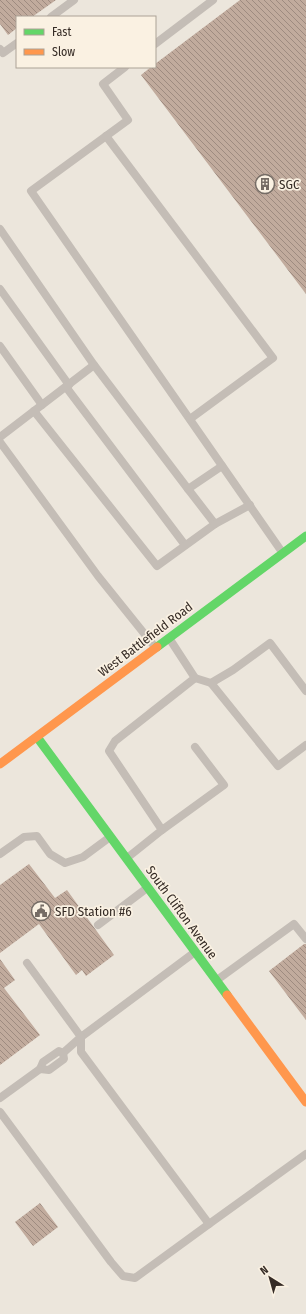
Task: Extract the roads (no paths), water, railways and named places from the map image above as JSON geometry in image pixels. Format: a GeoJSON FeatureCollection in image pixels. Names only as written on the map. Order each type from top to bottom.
{"type":"FeatureCollection","features":[{"type":"Feature","properties":{"kind":"street","name":"West Battlefield Road"},"geometry":{"type":"LineString","coordinates":[[0,764],[155,647],[306,536]]}},
{"type":"Feature","properties":{"kind":"street","name":"South Clifton Avenue"},"geometry":{"type":"LineString","coordinates":[[37,737],[306,1102]]}},
{"type":"Feature","properties":{"kind":"lane"},"geometry":{"type":"LineString","coordinates":[[52,16],[74,0]]}},
{"type":"Feature","properties":{"kind":"lane"},"geometry":{"type":"LineString","coordinates":[[156,43],[213,0]]}},
{"type":"Feature","properties":{"kind":"lane"},"geometry":{"type":"LineString","coordinates":[[0,49],[3,53],[16,44]]}},
{"type":"Feature","properties":{"kind":"lane"},"geometry":{"type":"LineString","coordinates":[[124,68],[103,84],[128,120],[31,191],[283,553]]}},
{"type":"Feature","properties":{"kind":"lane"},"geometry":{"type":"LineString","coordinates":[[106,136],[273,358],[190,419]]}},
{"type":"Feature","properties":{"kind":"lane"},"geometry":{"type":"LineString","coordinates":[[0,229],[94,365],[215,524]]}},
{"type":"Feature","properties":{"kind":"lane"},"geometry":{"type":"LineString","coordinates":[[0,289],[68,386],[185,546]]}},
{"type":"Feature","properties":{"kind":"lane"},"geometry":{"type":"LineString","coordinates":[[0,346],[42,405]]}},
{"type":"Feature","properties":{"kind":"lane"},"geometry":{"type":"LineString","coordinates":[[0,437],[94,365]]}},
{"type":"Feature","properties":{"kind":"lane"},"geometry":{"type":"LineString","coordinates":[[34,411],[157,566],[215,524],[250,505]]}},
{"type":"Feature","properties":{"kind":"lane"},"geometry":{"type":"LineString","coordinates":[[0,442],[98,576],[155,647]]}},
{"type":"Feature","properties":{"kind":"lane"},"geometry":{"type":"LineString","coordinates":[[188,489],[222,466]]}},
{"type":"Feature","properties":{"kind":"lane"},"geometry":{"type":"LineString","coordinates":[[168,638],[194,678],[211,683],[278,766],[306,745]]}},
{"type":"Feature","properties":{"kind":"lane"},"geometry":{"type":"LineString","coordinates":[[211,683],[233,670],[270,643],[306,691]]}},
{"type":"Feature","properties":{"kind":"lane"},"geometry":{"type":"LineString","coordinates":[[162,830],[109,751],[115,740],[194,678]]}},
{"type":"Feature","properties":{"kind":"lane"},"geometry":{"type":"LineString","coordinates":[[127,858],[162,830],[224,785],[195,747]]}},
{"type":"Feature","properties":{"kind":"lane"},"geometry":{"type":"LineString","coordinates":[[0,854],[24,837],[37,836],[50,854],[65,863],[83,857],[110,836]]}},
{"type":"Feature","properties":{"kind":"lane"},"geometry":{"type":"LineString","coordinates":[[98,925],[148,887]]}},
{"type":"Feature","properties":{"kind":"lane"},"geometry":{"type":"LineString","coordinates":[[217,981],[294,924],[306,939]]}},
{"type":"Feature","properties":{"kind":"lane"},"geometry":{"type":"LineString","coordinates":[[0,1098],[40,1069],[43,1062],[59,1050],[63,1053],[81,1036],[195,952]]}},
{"type":"Feature","properties":{"kind":"lane"},"geometry":{"type":"LineString","coordinates":[[26,963],[81,1036],[81,1052],[209,1224]]}},
{"type":"Feature","properties":{"kind":"lane"},"geometry":{"type":"LineString","coordinates":[[0,1112],[123,1276],[135,1278],[306,1154]]}},
{"type":"Feature","properties":{"kind":"place","name":"SGC"},"geometry":{"type":"Point","coordinates":[265,184]}},
{"type":"Feature","properties":{"kind":"place","name":"SFD Station #6"},"geometry":{"type":"Point","coordinates":[41,911]}}]}
